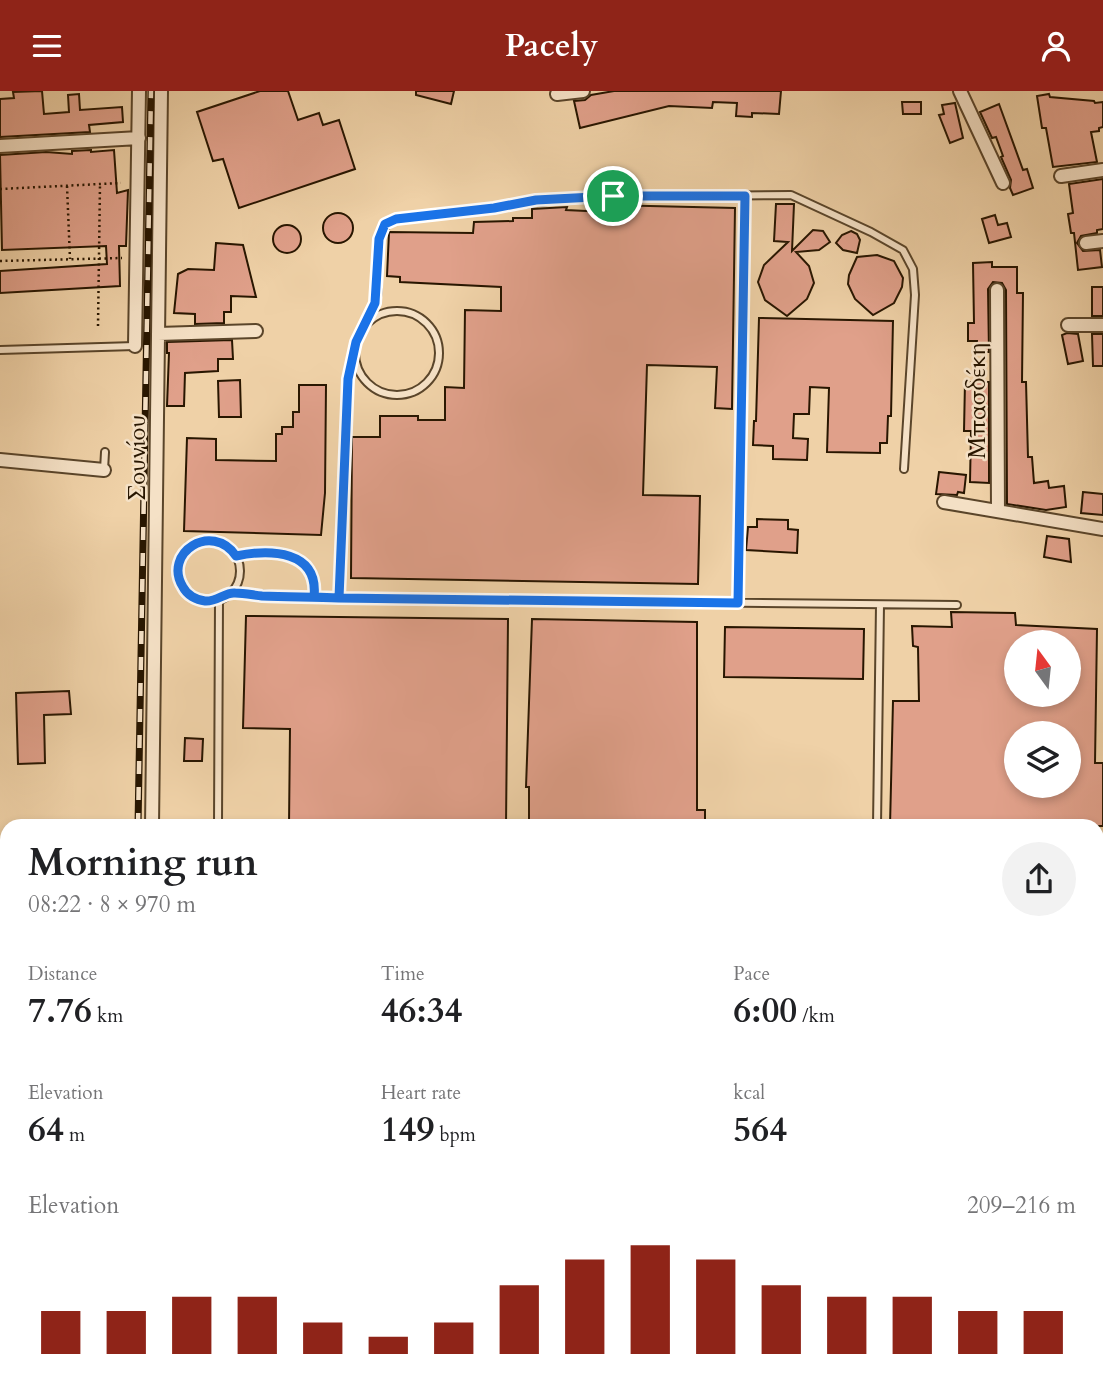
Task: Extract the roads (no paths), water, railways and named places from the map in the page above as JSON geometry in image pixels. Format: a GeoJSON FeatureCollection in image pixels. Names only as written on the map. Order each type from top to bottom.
{"type":"FeatureCollection","features":[{"type":"Feature","properties":{"kind":"street"},"geometry":{"type":"LineString","coordinates":[[135,346],[139,91]]}},
{"type":"Feature","properties":{"kind":"street","name":"Σουνίου"},"geometry":{"type":"LineString","coordinates":[[152,819],[161,91]]}},
{"type":"Feature","properties":{"kind":"street"},"geometry":{"type":"LineString","coordinates":[[557,94],[583,91]]}},
{"type":"Feature","properties":{"kind":"street"},"geometry":{"type":"LineString","coordinates":[[960,91],[1003,183]]}},
{"type":"Feature","properties":{"kind":"street"},"geometry":{"type":"LineString","coordinates":[[0,146],[139,138]]}},
{"type":"Feature","properties":{"kind":"street"},"geometry":{"type":"LineString","coordinates":[[1061,176],[1103,170]]}},
{"type":"Feature","properties":{"kind":"street"},"geometry":{"type":"LineString","coordinates":[[1086,243],[1103,241]]}},
{"type":"Feature","properties":{"kind":"street","name":"Μπασδέκη"},"geometry":{"type":"LineString","coordinates":[[997,290],[998,511]]}},
{"type":"Feature","properties":{"kind":"street"},"geometry":{"type":"LineString","coordinates":[[1068,325],[1103,325]]}},
{"type":"Feature","properties":{"kind":"street"},"geometry":{"type":"LineString","coordinates":[[158,334],[256,331]]}},
{"type":"Feature","properties":{"kind":"street"},"geometry":{"type":"LineString","coordinates":[[0,460],[104,470]]}},
{"type":"Feature","properties":{"kind":"street"},"geometry":{"type":"LineString","coordinates":[[944,502],[1103,529]]}},
{"type":"Feature","properties":{"kind":"lane"},"geometry":{"type":"LineString","coordinates":[[339,598],[348,379],[363,328],[375,303],[379,239],[388,221],[536,200],[580,197],[782,195],[799,198],[871,232],[903,250],[913,269],[915,295],[904,469]]}},
{"type":"Feature","properties":{"kind":"lane"},"geometry":{"type":"LineString","coordinates":[[738,603],[745,196]]}},
{"type":"Feature","properties":{"kind":"lane"},"geometry":{"type":"LineString","coordinates":[[355,351],[356,365],[363,378],[373,388],[387,394],[401,395],[415,391],[426,383],[435,371],[439,357],[438,347],[435,336],[422,319],[402,311],[391,311],[371,320],[363,328]]}},
{"type":"Feature","properties":{"kind":"lane"},"geometry":{"type":"LineString","coordinates":[[0,350],[135,346]]}},
{"type":"Feature","properties":{"kind":"lane"},"geometry":{"type":"LineString","coordinates":[[104,470],[105,452]]}},
{"type":"Feature","properties":{"kind":"lane"},"geometry":{"type":"LineString","coordinates":[[207,540],[227,546],[236,556],[239,579],[231,592],[219,600],[199,600],[187,592],[178,573],[180,560],[194,544],[207,540]]}},
{"type":"Feature","properties":{"kind":"lane"},"geometry":{"type":"LineString","coordinates":[[236,556],[273,553],[297,559],[312,576],[314,597]]}},
{"type":"Feature","properties":{"kind":"lane"},"geometry":{"type":"LineString","coordinates":[[231,592],[339,598],[957,605]]}},
{"type":"Feature","properties":{"kind":"lane"},"geometry":{"type":"LineString","coordinates":[[218,819],[219,600]]}},
{"type":"Feature","properties":{"kind":"lane"},"geometry":{"type":"LineString","coordinates":[[877,819],[880,605]]}},
{"type":"Feature","properties":{"kind":"railway"},"geometry":{"type":"LineString","coordinates":[[138,819],[151,91]]}}]}
